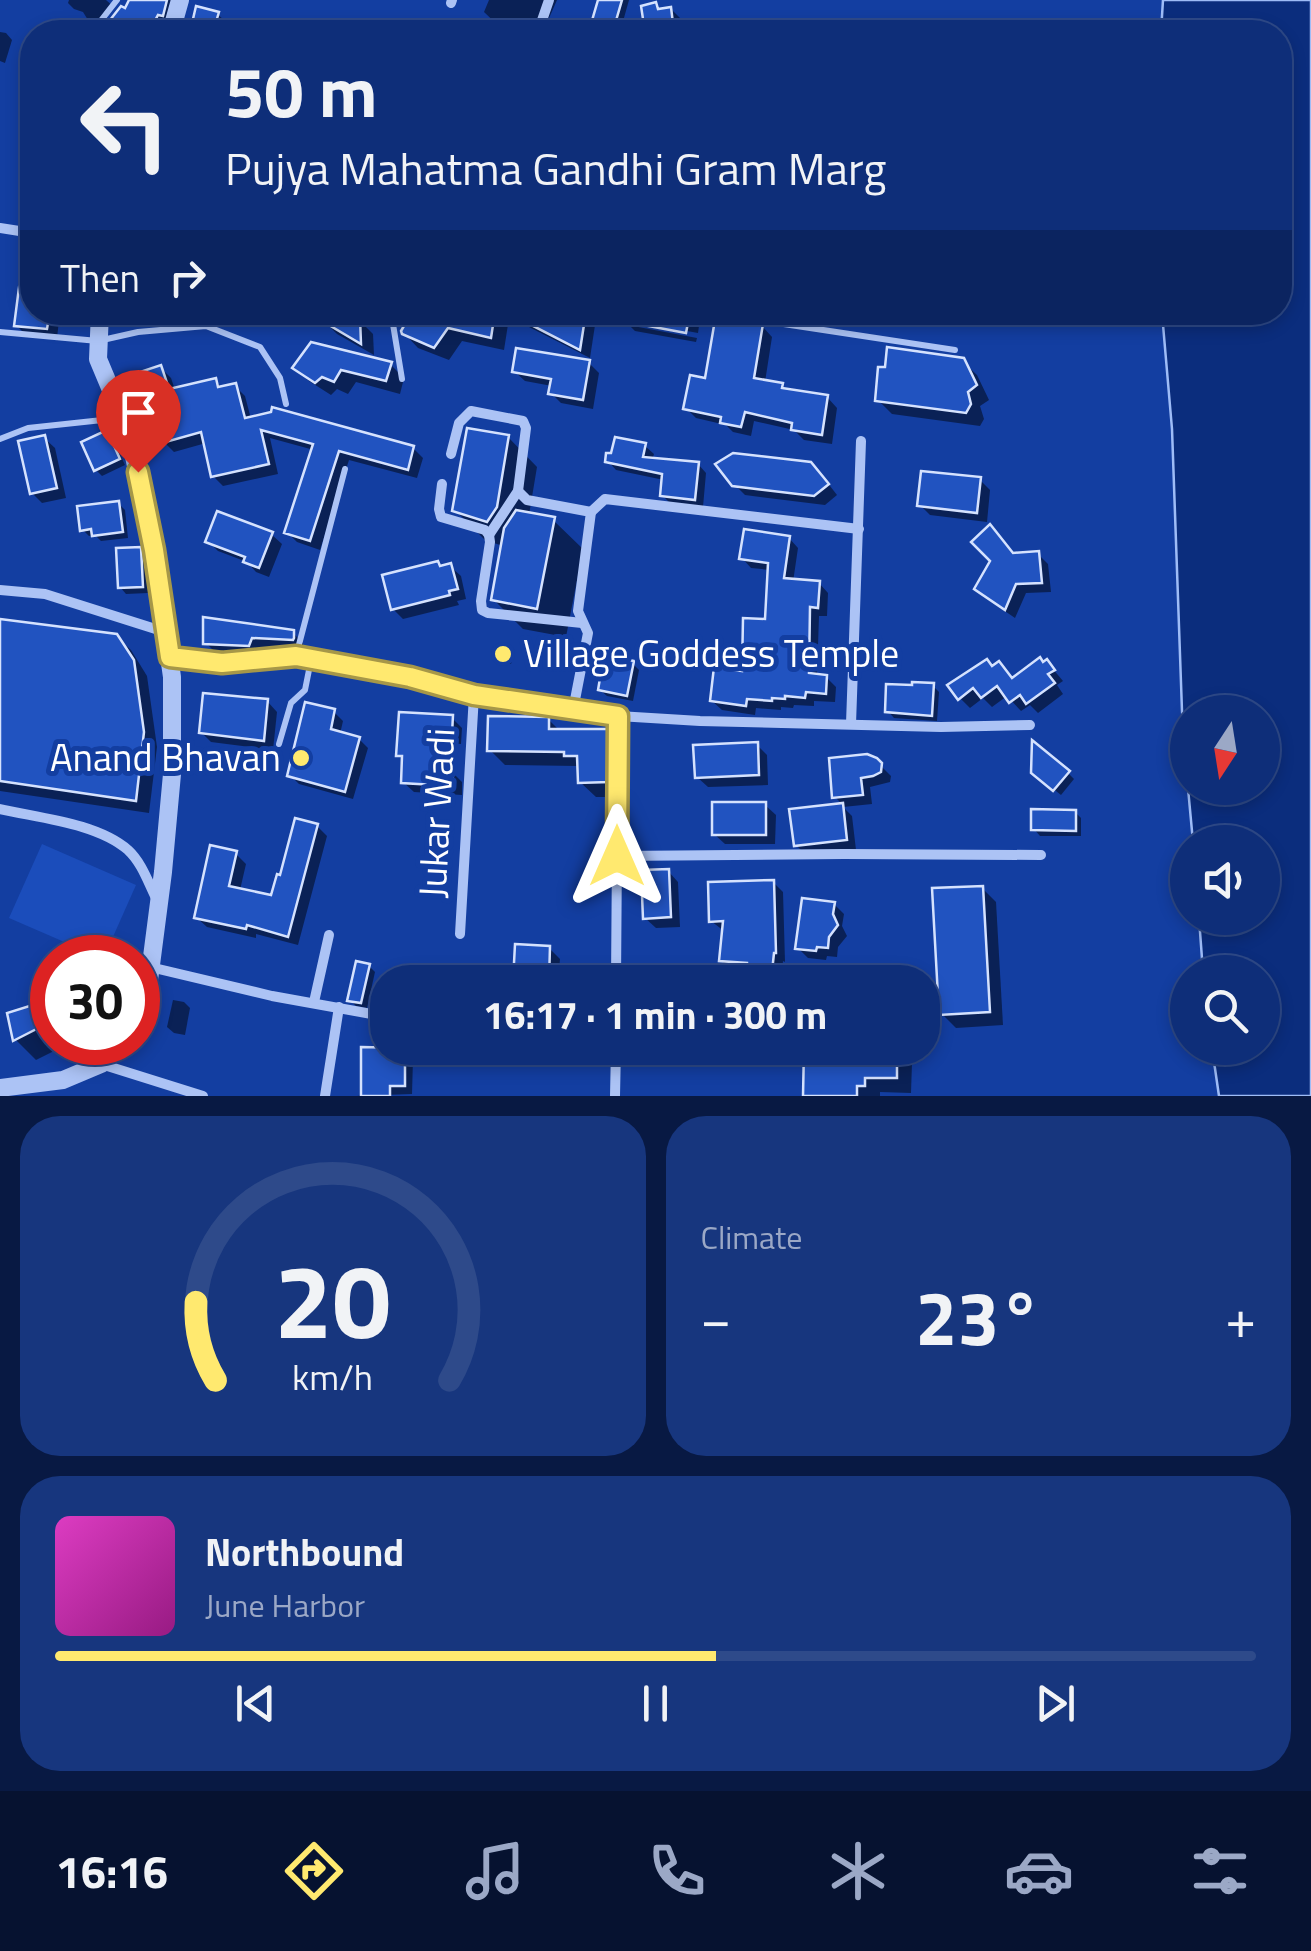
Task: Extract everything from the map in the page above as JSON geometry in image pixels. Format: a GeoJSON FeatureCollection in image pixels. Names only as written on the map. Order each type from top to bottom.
{"type":"FeatureCollection","features":[{"type":"Feature","properties":{"kind":"street"},"geometry":{"type":"LineString","coordinates":[[99,325],[98,358],[129,433],[154,550],[172,677],[172,774],[155,935]]}},
{"type":"Feature","properties":{"kind":"street"},"geometry":{"type":"LineString","coordinates":[[451,454],[460,423],[471,411],[523,421],[526,428],[518,491],[489,535]]}},
{"type":"Feature","properties":{"kind":"street"},"geometry":{"type":"LineString","coordinates":[[851,724],[860,441]]}},
{"type":"Feature","properties":{"kind":"street"},"geometry":{"type":"LineString","coordinates":[[442,484],[438,509],[441,517],[485,530],[489,535],[482,610],[582,623]]}},
{"type":"Feature","properties":{"kind":"street"},"geometry":{"type":"LineString","coordinates":[[518,491],[527,500],[591,512]]}},
{"type":"Feature","properties":{"kind":"street"},"geometry":{"type":"LineString","coordinates":[[573,710],[588,633],[578,611],[591,512],[605,499],[859,528]]}},
{"type":"Feature","properties":{"kind":"street"},"geometry":{"type":"LineString","coordinates":[[0,590],[45,594],[166,632]]}},
{"type":"Feature","properties":{"kind":"street"},"geometry":{"type":"LineString","coordinates":[[170,657],[222,663],[296,656],[410,677],[474,695],[618,716],[700,722],[1030,725]]}},
{"type":"Feature","properties":{"kind":"street","name":"Jukar Wadi"},"geometry":{"type":"LineString","coordinates":[[460,934],[474,695]]}},
{"type":"Feature","properties":{"kind":"street"},"geometry":{"type":"LineString","coordinates":[[616,965],[618,716]]}},
{"type":"Feature","properties":{"kind":"street"},"geometry":{"type":"LineString","coordinates":[[0,809],[107,836],[139,863],[159,904]]}},
{"type":"Feature","properties":{"kind":"street"},"geometry":{"type":"LineString","coordinates":[[617,856],[1041,855]]}},
{"type":"Feature","properties":{"kind":"street"},"geometry":{"type":"LineString","coordinates":[[314,1002],[329,935]]}},
{"type":"Feature","properties":{"kind":"street"},"geometry":{"type":"LineString","coordinates":[[160,970],[272,996],[370,1013]]}},
{"type":"Feature","properties":{"kind":"street"},"geometry":{"type":"LineString","coordinates":[[325,1096],[339,1007]]}},
{"type":"Feature","properties":{"kind":"street"},"geometry":{"type":"LineString","coordinates":[[0,1088],[63,1080],[99,1065]]}},
{"type":"Feature","properties":{"kind":"street"},"geometry":{"type":"LineString","coordinates":[[104,1065],[203,1096]]}},
{"type":"Feature","properties":{"kind":"street"},"geometry":{"type":"LineString","coordinates":[[615,1096],[616,1065]]}},
{"type":"Feature","properties":{"kind":"lane"},"geometry":{"type":"LineString","coordinates":[[101,20],[117,0]]}},
{"type":"Feature","properties":{"kind":"lane"},"geometry":{"type":"LineString","coordinates":[[393,325],[402,378]]}},
{"type":"Feature","properties":{"kind":"lane"},"geometry":{"type":"LineString","coordinates":[[796,325],[955,350]]}},
{"type":"Feature","properties":{"kind":"lane"},"geometry":{"type":"LineString","coordinates":[[0,332],[98,341],[138,332],[206,326],[260,347],[280,378],[286,404]]}},
{"type":"Feature","properties":{"kind":"lane"},"geometry":{"type":"LineString","coordinates":[[0,440],[28,428],[123,418]]}},
{"type":"Feature","properties":{"kind":"lane"},"geometry":{"type":"LineString","coordinates":[[296,656],[345,469]]}},
{"type":"Feature","properties":{"kind":"lane"},"geometry":{"type":"LineString","coordinates":[[280,744],[291,703],[305,690],[311,659]]}},
{"type":"Feature","properties":{"kind":"shaded area"},"geometry":{"type":"Polygon","coordinates":[[[1163,0],[1311,0],[1311,1096],[1219,1096],[1214,1065],[1280,1065],[1280,955],[1202,955],[1200,935],[1280,935],[1280,825],[1191,825],[1190,805],[1280,805],[1280,695],[1181,695],[1172,429],[1163,325],[1292,325],[1292,20],[1162,20],[1163,0]]]}},
{"type":"Feature","properties":{"kind":"shaded area"},"geometry":{"type":"Polygon","coordinates":[[[42,844],[136,885],[114,935],[48,935],[9,918],[42,844]]]}},
{"type":"Feature","properties":{"kind":"building"},"geometry":{"type":"Polygon","coordinates":[[[129,0],[167,0],[163,16],[158,15],[155,20],[110,20],[121,6],[125,8],[129,0]]]}},
{"type":"Feature","properties":{"kind":"building"},"geometry":{"type":"Polygon","coordinates":[[[598,0],[622,0],[616,20],[592,20],[598,0]]]}},
{"type":"Feature","properties":{"kind":"building"},"geometry":{"type":"Polygon","coordinates":[[[656,2],[658,9],[671,7],[673,20],[643,20],[641,6],[656,2]]]}},
{"type":"Feature","properties":{"kind":"building"},"geometry":{"type":"Polygon","coordinates":[[[196,6],[219,12],[217,20],[193,20],[196,6]]]}},
{"type":"Feature","properties":{"kind":"building"},"geometry":{"type":"Polygon","coordinates":[[[20,280],[20,325],[48,325],[47,329],[14,326],[20,280]]]}},
{"type":"Feature","properties":{"kind":"building"},"geometry":{"type":"Polygon","coordinates":[[[329,325],[360,325],[361,344],[329,325]]]}},
{"type":"Feature","properties":{"kind":"building"},"geometry":{"type":"Polygon","coordinates":[[[404,325],[493,325],[491,338],[448,328],[434,348],[401,331],[404,325]]]}},
{"type":"Feature","properties":{"kind":"building"},"geometry":{"type":"Polygon","coordinates":[[[531,325],[584,325],[580,350],[531,325]]]}},
{"type":"Feature","properties":{"kind":"building"},"geometry":{"type":"Polygon","coordinates":[[[643,325],[688,325],[686,333],[643,325]]]}},
{"type":"Feature","properties":{"kind":"building"},"geometry":{"type":"Polygon","coordinates":[[[714,325],[763,325],[754,378],[783,383],[782,388],[828,395],[822,435],[791,430],[792,423],[745,412],[741,427],[720,423],[721,417],[683,409],[690,375],[705,378],[714,325]]]}},
{"type":"Feature","properties":{"kind":"building"},"geometry":{"type":"Polygon","coordinates":[[[311,342],[392,362],[386,381],[341,370],[334,382],[322,377],[315,383],[292,368],[311,342]]]}},
{"type":"Feature","properties":{"kind":"building"},"geometry":{"type":"Polygon","coordinates":[[[887,347],[964,358],[977,385],[968,392],[971,404],[966,413],[875,401],[878,367],[885,367],[887,347]]]}},
{"type":"Feature","properties":{"kind":"building"},"geometry":{"type":"Polygon","coordinates":[[[516,348],[590,360],[583,400],[548,394],[551,379],[512,372],[516,348]]]}},
{"type":"Feature","properties":{"kind":"building"},"geometry":{"type":"Polygon","coordinates":[[[161,365],[169,389],[216,378],[218,387],[236,383],[245,418],[271,412],[272,407],[414,446],[408,470],[339,451],[310,541],[284,533],[313,444],[261,430],[269,464],[211,477],[201,432],[162,443],[140,372],[161,365]]]}},
{"type":"Feature","properties":{"kind":"building"},"geometry":{"type":"Polygon","coordinates":[[[467,428],[509,435],[497,507],[487,522],[452,511],[467,428]]]}},
{"type":"Feature","properties":{"kind":"building"},"geometry":{"type":"Polygon","coordinates":[[[107,430],[120,459],[94,471],[81,442],[107,430]]]}},
{"type":"Feature","properties":{"kind":"building"},"geometry":{"type":"Polygon","coordinates":[[[45,435],[57,488],[30,494],[18,441],[45,435]]]}},
{"type":"Feature","properties":{"kind":"building"},"geometry":{"type":"Polygon","coordinates":[[[615,437],[646,443],[643,457],[699,462],[695,500],[660,496],[662,474],[605,462],[615,437]]]}},
{"type":"Feature","properties":{"kind":"building"},"geometry":{"type":"Polygon","coordinates":[[[733,453],[811,462],[829,484],[814,496],[732,486],[715,464],[733,453]]]}},
{"type":"Feature","properties":{"kind":"building"},"geometry":{"type":"Polygon","coordinates":[[[921,471],[981,477],[977,513],[917,506],[921,471]]]}},
{"type":"Feature","properties":{"kind":"building"},"geometry":{"type":"Polygon","coordinates":[[[119,501],[123,532],[92,536],[91,529],[80,531],[77,506],[119,501]]]}},
{"type":"Feature","properties":{"kind":"building"},"geometry":{"type":"Polygon","coordinates":[[[516,510],[555,517],[537,609],[491,600],[504,528],[516,510]]]}},
{"type":"Feature","properties":{"kind":"building"},"geometry":{"type":"Polygon","coordinates":[[[217,511],[273,532],[259,568],[243,562],[245,557],[205,542],[217,511]]]}},
{"type":"Feature","properties":{"kind":"building"},"geometry":{"type":"Polygon","coordinates":[[[990,524],[1013,553],[1039,551],[1042,583],[1016,584],[1005,610],[974,589],[990,561],[971,542],[990,524]]]}},
{"type":"Feature","properties":{"kind":"building"},"geometry":{"type":"Polygon","coordinates":[[[744,529],[790,536],[784,578],[820,581],[818,608],[810,607],[809,673],[827,675],[826,694],[806,692],[805,698],[785,696],[772,701],[747,699],[746,706],[710,701],[714,667],[742,671],[743,618],[765,619],[768,563],[739,559],[744,529]]]}},
{"type":"Feature","properties":{"kind":"building"},"geometry":{"type":"Polygon","coordinates":[[[141,547],[143,587],[118,588],[116,548],[141,547]]]}},
{"type":"Feature","properties":{"kind":"building"},"geometry":{"type":"Polygon","coordinates":[[[438,561],[440,566],[451,563],[458,589],[449,591],[450,595],[391,610],[382,575],[438,561]]]}},
{"type":"Feature","properties":{"kind":"building"},"geometry":{"type":"Polygon","coordinates":[[[203,617],[294,630],[294,638],[252,638],[249,646],[203,644],[203,617]]]}},
{"type":"Feature","properties":{"kind":"building"},"geometry":{"type":"Polygon","coordinates":[[[0,619],[117,634],[134,660],[144,732],[136,801],[0,781],[0,619]]]}},
{"type":"Feature","properties":{"kind":"building"},"geometry":{"type":"Polygon","coordinates":[[[604,655],[634,661],[627,696],[598,690],[604,655]]]}},
{"type":"Feature","properties":{"kind":"building"},"geometry":{"type":"Polygon","coordinates":[[[1040,657],[1043,662],[1047,659],[1055,670],[1048,674],[1055,683],[1026,704],[1020,695],[1009,703],[997,686],[981,698],[973,688],[958,700],[947,685],[987,659],[992,666],[999,661],[1012,678],[1040,657]]]}},
{"type":"Feature","properties":{"kind":"building"},"geometry":{"type":"Polygon","coordinates":[[[934,683],[932,716],[885,712],[886,684],[934,683]]]}},
{"type":"Feature","properties":{"kind":"building"},"geometry":{"type":"Polygon","coordinates":[[[203,693],[268,699],[264,741],[199,733],[203,693]]]}},
{"type":"Feature","properties":{"kind":"building"},"geometry":{"type":"Polygon","coordinates":[[[305,702],[335,709],[331,729],[360,737],[345,792],[287,776],[305,702]]]}},
{"type":"Feature","properties":{"kind":"building"},"geometry":{"type":"Polygon","coordinates":[[[399,712],[453,715],[452,735],[441,734],[439,768],[453,770],[452,786],[401,783],[402,756],[396,756],[399,712]]]}},
{"type":"Feature","properties":{"kind":"building"},"geometry":{"type":"Polygon","coordinates":[[[488,716],[549,717],[549,729],[609,729],[609,782],[578,783],[577,756],[564,756],[564,752],[487,751],[488,716]]]}},
{"type":"Feature","properties":{"kind":"building"},"geometry":{"type":"Polygon","coordinates":[[[1032,740],[1070,771],[1053,791],[1031,773],[1032,740]]]}},
{"type":"Feature","properties":{"kind":"building"},"geometry":{"type":"Polygon","coordinates":[[[758,742],[759,775],[695,778],[693,745],[758,742]]]}},
{"type":"Feature","properties":{"kind":"building"},"geometry":{"type":"Polygon","coordinates":[[[867,754],[882,763],[881,772],[861,778],[863,795],[832,798],[829,758],[867,754]]]}},
{"type":"Feature","properties":{"kind":"building"},"geometry":{"type":"Polygon","coordinates":[[[712,802],[766,802],[766,835],[712,835],[712,802]]]}},
{"type":"Feature","properties":{"kind":"building"},"geometry":{"type":"Polygon","coordinates":[[[843,803],[847,840],[794,846],[789,809],[843,803]]]}},
{"type":"Feature","properties":{"kind":"building"},"geometry":{"type":"Polygon","coordinates":[[[1031,809],[1076,810],[1076,831],[1031,830],[1031,809]]]}},
{"type":"Feature","properties":{"kind":"building"},"geometry":{"type":"Polygon","coordinates":[[[295,818],[318,824],[288,937],[247,925],[246,929],[194,918],[210,845],[237,851],[229,886],[271,895],[295,818]]]}},
{"type":"Feature","properties":{"kind":"building"},"geometry":{"type":"Polygon","coordinates":[[[669,869],[671,917],[643,919],[641,870],[669,869]]]}},
{"type":"Feature","properties":{"kind":"building"},"geometry":{"type":"Polygon","coordinates":[[[774,880],[776,953],[773,965],[719,961],[723,921],[709,922],[708,882],[774,880]]]}},
{"type":"Feature","properties":{"kind":"building"},"geometry":{"type":"Polygon","coordinates":[[[983,886],[990,1012],[940,1015],[940,965],[936,965],[932,888],[983,886]]]}},
{"type":"Feature","properties":{"kind":"building"},"geometry":{"type":"Polygon","coordinates":[[[802,898],[835,902],[833,914],[838,925],[829,937],[828,948],[795,949],[802,898]]]}},
{"type":"Feature","properties":{"kind":"building"},"geometry":{"type":"Polygon","coordinates":[[[515,944],[550,946],[549,965],[514,965],[515,944]]]}},
{"type":"Feature","properties":{"kind":"building"},"geometry":{"type":"Polygon","coordinates":[[[356,961],[370,964],[361,1003],[347,1001],[356,961]]]}},
{"type":"Feature","properties":{"kind":"building"},"geometry":{"type":"Polygon","coordinates":[[[30,1006],[30,1032],[13,1041],[7,1013],[30,1006]]]}},
{"type":"Feature","properties":{"kind":"building"},"geometry":{"type":"Polygon","coordinates":[[[361,1047],[370,1047],[370,1065],[405,1065],[405,1086],[390,1086],[390,1096],[361,1096],[361,1047]]]}},
{"type":"Feature","properties":{"kind":"building"},"geometry":{"type":"Polygon","coordinates":[[[804,1065],[897,1065],[897,1078],[865,1078],[865,1086],[857,1086],[857,1096],[803,1096],[804,1065]]]}},
{"type":"Feature","properties":{"kind":"place","name":"Village Goddess Temple"},"geometry":{"type":"Point","coordinates":[503,654]}},
{"type":"Feature","properties":{"kind":"place","name":"Anand Bhavan"},"geometry":{"type":"Point","coordinates":[301,758]}},
{"type":"Feature","properties":{"kind":"route"},"geometry":{"type":"LineString","coordinates":[[138,472],[170,657],[222,663],[296,656],[410,677],[474,695],[618,716],[617,856]]}}]}
